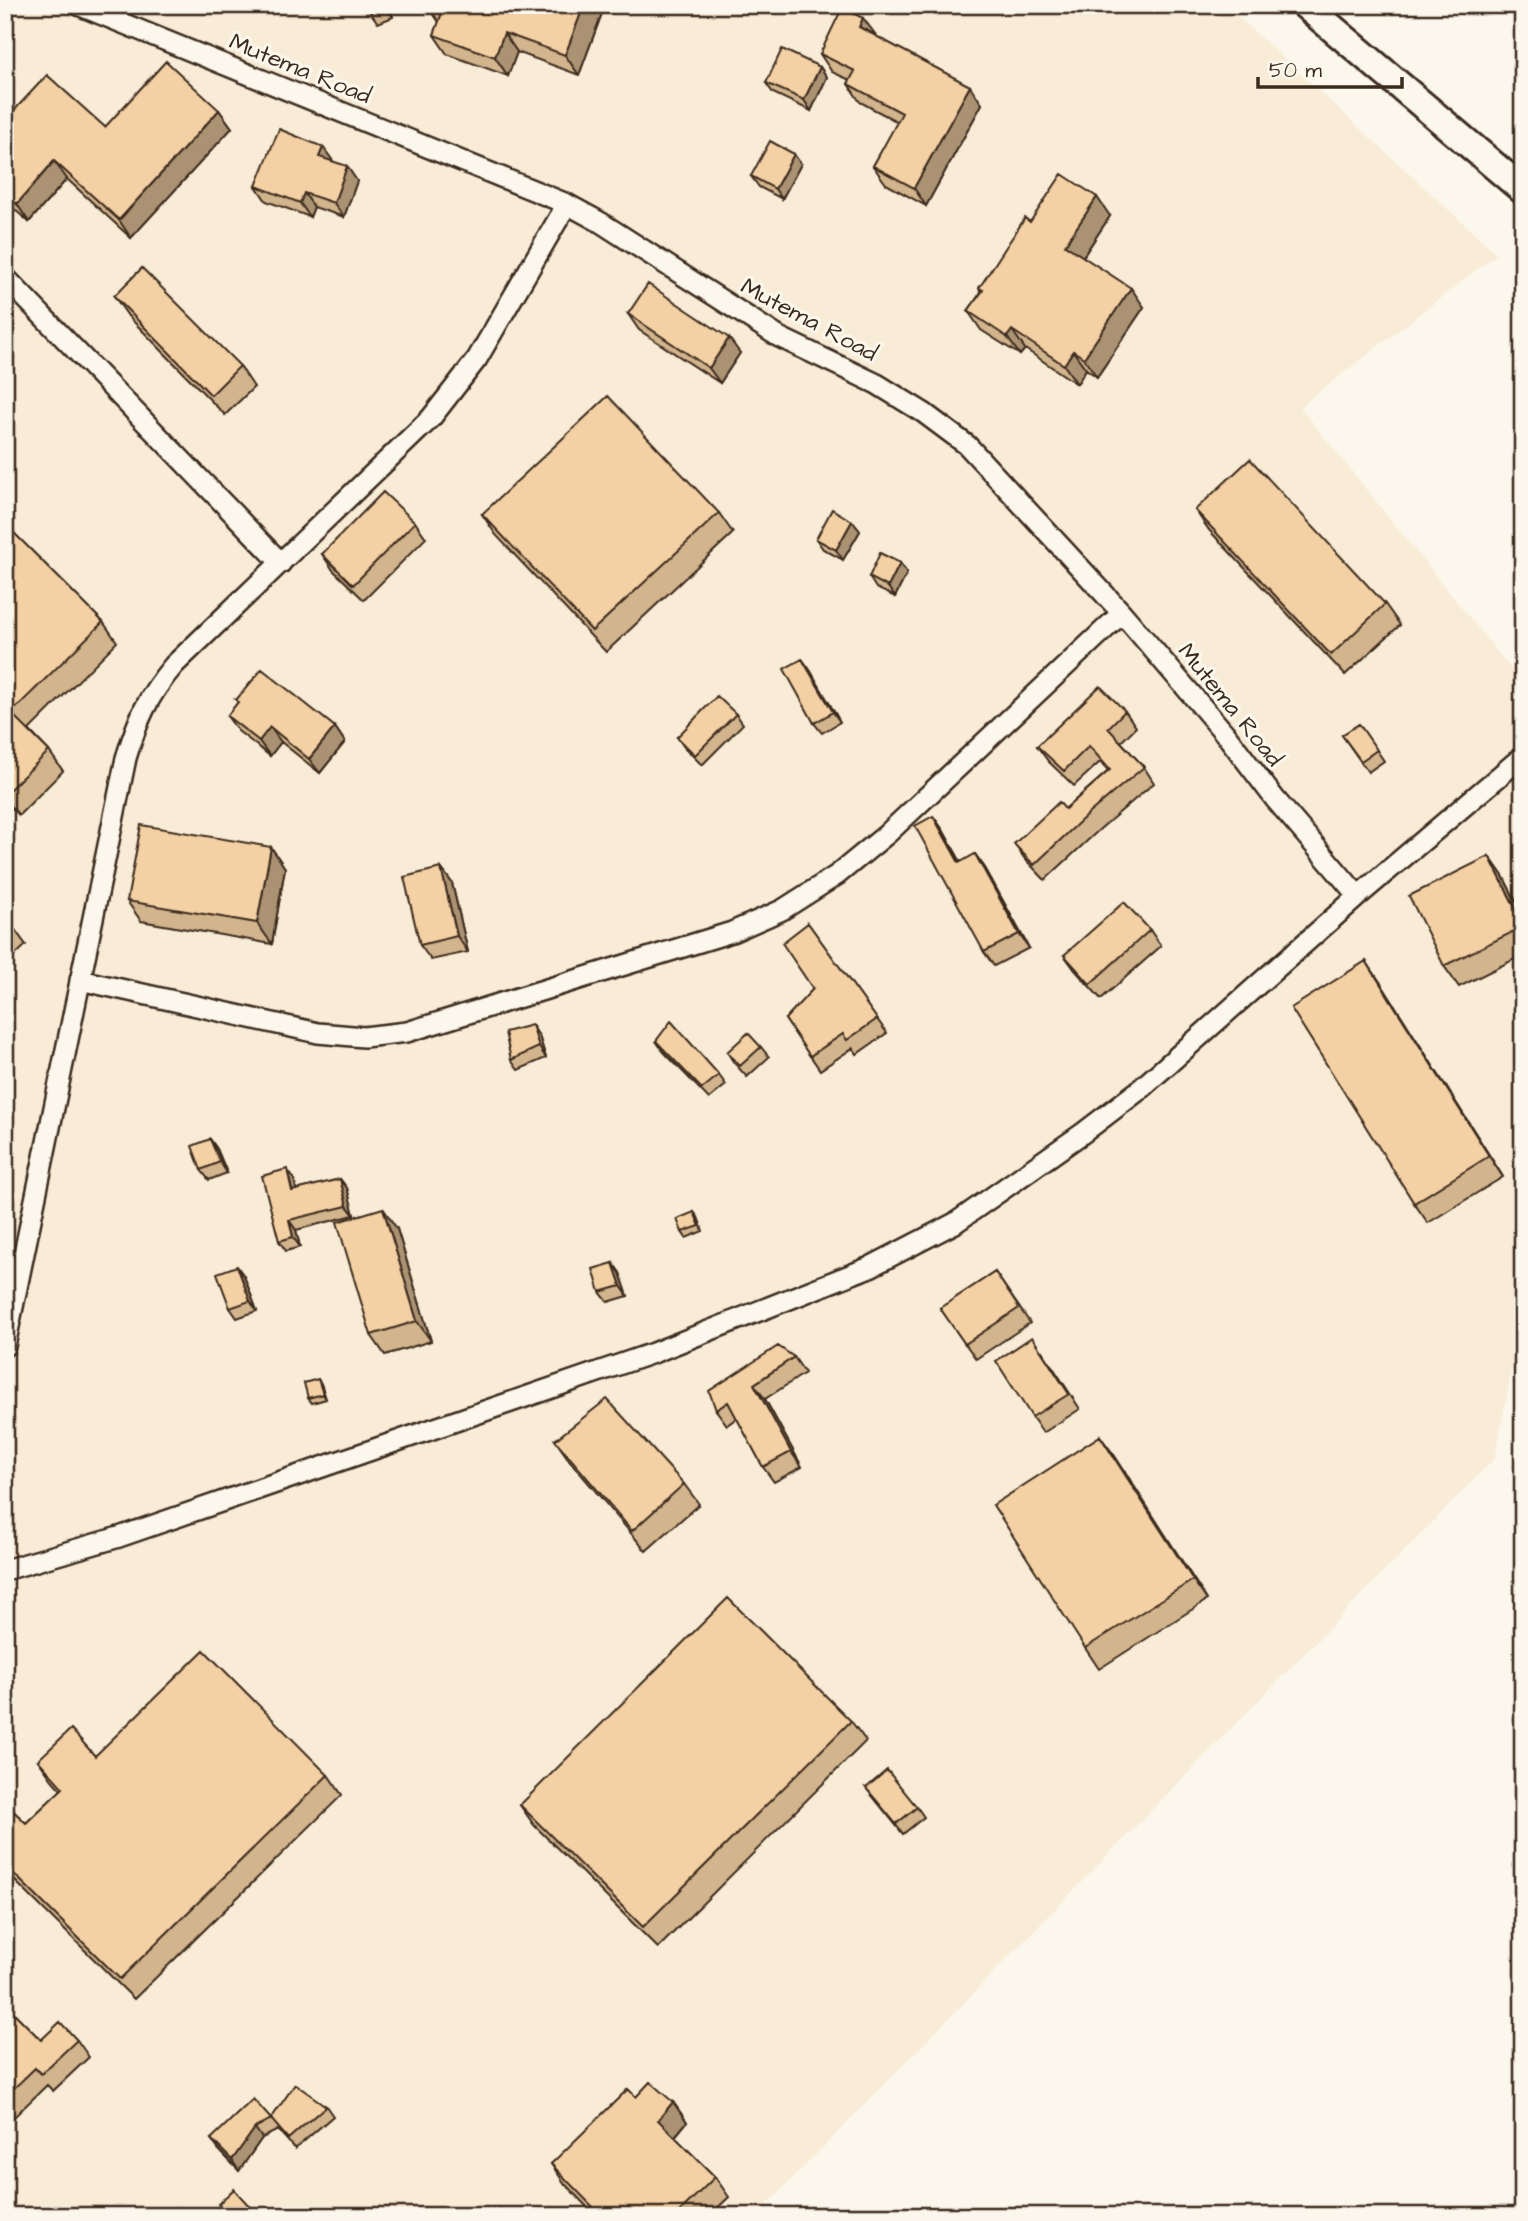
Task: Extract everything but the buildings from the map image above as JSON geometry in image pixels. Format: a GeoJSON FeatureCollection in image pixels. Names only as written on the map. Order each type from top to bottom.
{"type":"FeatureCollection","features":[{"type":"Feature","properties":{"kind":"main road"},"geometry":{"type":"LineString","coordinates":[[1305,5],[1523,190]]}},
{"type":"Feature","properties":{"kind":"street","name":"Mutema Road"},"geometry":{"type":"LineString","coordinates":[[78,5],[567,204],[600,222],[779,337],[877,384],[924,413],[967,445],[1122,613],[1358,896]]}},
{"type":"Feature","properties":{"kind":"street"},"geometry":{"type":"LineString","coordinates":[[5,1346],[126,758],[139,718],[156,687],[174,665],[408,443],[453,391],[477,359],[567,204]]}},
{"type":"Feature","properties":{"kind":"street"},"geometry":{"type":"LineString","coordinates":[[5,277],[281,563]]}},
{"type":"Feature","properties":{"kind":"street"},"geometry":{"type":"LineString","coordinates":[[80,980],[318,1032],[364,1037],[407,1032],[732,932],[782,910],[857,859],[1122,613]]}},
{"type":"Feature","properties":{"kind":"street"},"geometry":{"type":"LineString","coordinates":[[5,1570],[119,1537],[653,1353],[870,1267],[955,1223],[1138,1091],[1358,896],[1523,756]]}},
{"type":"Feature","properties":{"kind":"shaded area"},"geometry":{"type":"Polygon","coordinates":[[[5,5],[1225,5],[1497,254],[1300,407],[1523,684],[1523,1308],[1495,1458],[756,2216],[5,2216],[5,5]]]}}]}
